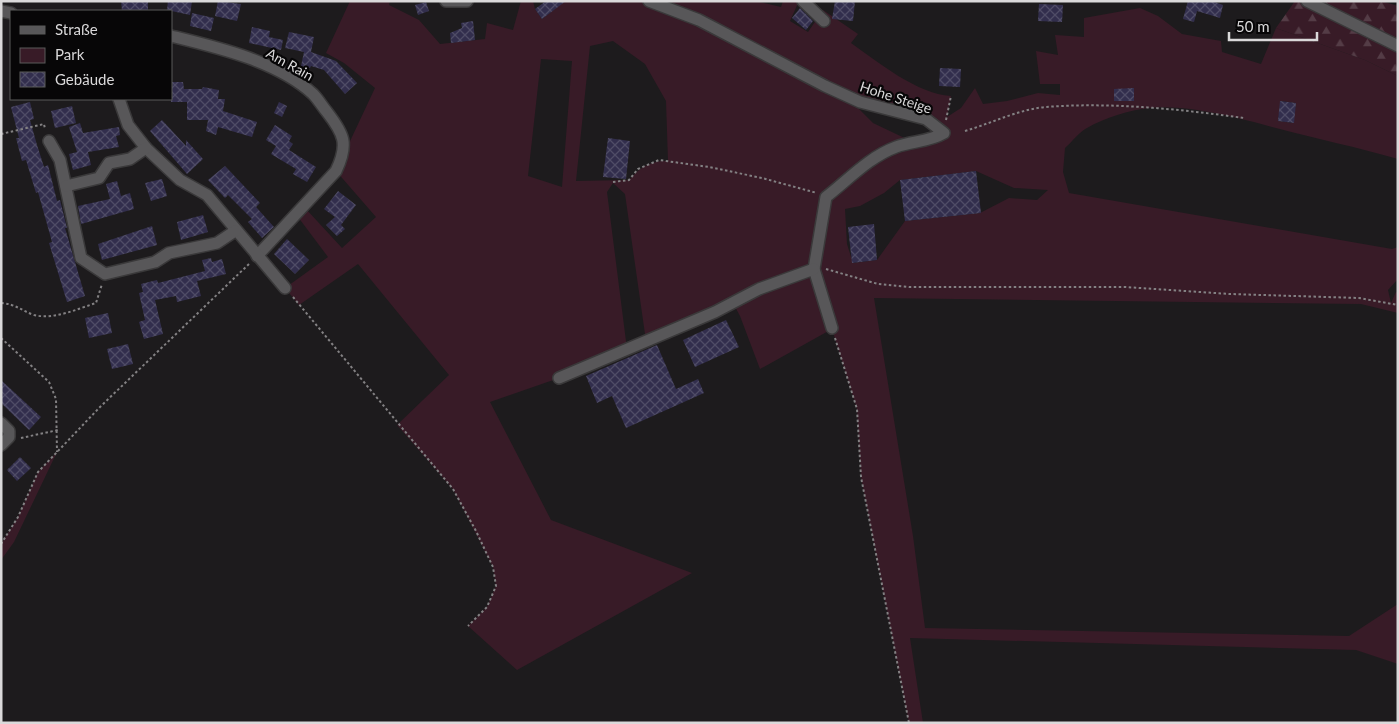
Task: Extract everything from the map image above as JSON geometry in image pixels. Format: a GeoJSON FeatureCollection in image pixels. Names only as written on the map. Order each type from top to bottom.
{"type":"FeatureCollection","features":[{"type":"Feature","properties":{"kind":"street"},"geometry":{"type":"LineString","coordinates":[[446,1],[467,1]]}},
{"type":"Feature","properties":{"kind":"street","name":"Hohe Steige"},"geometry":{"type":"LineString","coordinates":[[649,1],[699,20],[825,86],[860,102],[926,120],[944,133]]}},
{"type":"Feature","properties":{"kind":"street"},"geometry":{"type":"LineString","coordinates":[[803,1],[824,21]]}},
{"type":"Feature","properties":{"kind":"street"},"geometry":{"type":"LineString","coordinates":[[1307,1],[1398,46]]}},
{"type":"Feature","properties":{"kind":"street","name":"Am Rain"},"geometry":{"type":"LineString","coordinates":[[172,36],[236,53],[281,73],[312,94],[339,128],[344,142],[343,156],[336,170],[257,256]]}},
{"type":"Feature","properties":{"kind":"street"},"geometry":{"type":"LineString","coordinates":[[119,100],[128,125],[146,148],[180,180],[207,195],[285,288]]}},
{"type":"Feature","properties":{"kind":"street"},"geometry":{"type":"LineString","coordinates":[[832,328],[814,268],[826,197],[873,158],[897,147],[938,137],[944,133]]}},
{"type":"Feature","properties":{"kind":"street"},"geometry":{"type":"LineString","coordinates":[[48,141],[60,160],[81,258],[105,274],[155,262],[169,254],[217,243],[236,231]]}},
{"type":"Feature","properties":{"kind":"street"},"geometry":{"type":"LineString","coordinates":[[66,186],[99,178],[109,163],[130,159],[146,148]]}},
{"type":"Feature","properties":{"kind":"street"},"geometry":{"type":"LineString","coordinates":[[559,378],[715,312],[758,290],[814,268]]}},
{"type":"Feature","properties":{"kind":"street"},"geometry":{"type":"LineString","coordinates":[[1,423],[9,431],[5,441]]}},
{"type":"Feature","properties":{"kind":"path"},"geometry":{"type":"LineString","coordinates":[[944,133],[950,96]]}},
{"type":"Feature","properties":{"kind":"path"},"geometry":{"type":"LineString","coordinates":[[965,131],[997,122],[1012,114],[1044,108],[1179,109],[1244,118]]}},
{"type":"Feature","properties":{"kind":"path"},"geometry":{"type":"LineString","coordinates":[[1,134],[44,124],[48,141]]}},
{"type":"Feature","properties":{"kind":"path"},"geometry":{"type":"LineString","coordinates":[[613,182],[629,180],[638,169],[659,160],[709,167],[762,178],[806,188],[826,197]]}},
{"type":"Feature","properties":{"kind":"path"},"geometry":{"type":"LineString","coordinates":[[1,544],[18,517],[38,472],[155,353],[257,256]]}},
{"type":"Feature","properties":{"kind":"path"},"geometry":{"type":"LineString","coordinates":[[814,268],[833,270],[878,284],[910,287],[1125,288],[1230,294],[1360,298],[1398,305]]}},
{"type":"Feature","properties":{"kind":"path"},"geometry":{"type":"LineString","coordinates":[[1,303],[13,304],[33,314],[47,316],[69,311],[96,303],[105,274]]}},
{"type":"Feature","properties":{"kind":"path"},"geometry":{"type":"LineString","coordinates":[[285,288],[453,489],[476,531],[493,567],[496,586],[487,607],[468,626]]}},
{"type":"Feature","properties":{"kind":"path"},"geometry":{"type":"LineString","coordinates":[[832,328],[857,409],[861,477],[909,723]]}},
{"type":"Feature","properties":{"kind":"path"},"geometry":{"type":"LineString","coordinates":[[1,338],[49,382],[56,399],[57,452]]}},
{"type":"Feature","properties":{"kind":"path"},"geometry":{"type":"LineString","coordinates":[[5,441],[58,430]]}},
{"type":"Feature","properties":{"kind":"green space"},"geometry":{"type":"Polygon","coordinates":[[[350,1],[390,1],[389,5],[419,20],[440,44],[485,39],[487,23],[513,30],[521,1],[533,1],[535,9],[542,19],[565,1],[756,1],[781,7],[783,1],[799,1],[790,21],[808,32],[823,10],[858,34],[851,43],[886,68],[925,90],[951,96],[947,117],[961,108],[975,88],[983,104],[1007,101],[1038,93],[1060,95],[1060,84],[1040,84],[1036,51],[1058,55],[1055,35],[1084,37],[1084,18],[1140,8],[1158,16],[1182,34],[1221,41],[1222,52],[1261,64],[1276,28],[1365,60],[1398,76],[1398,159],[1230,116],[1164,107],[1126,113],[1101,121],[1084,130],[1065,148],[1063,172],[1069,193],[1392,249],[1398,247],[1398,279],[1388,290],[1391,303],[1396,292],[1398,293],[1398,313],[1361,304],[874,298],[913,536],[925,628],[1349,636],[1398,604],[1398,664],[1356,650],[910,638],[923,723],[909,723],[861,477],[857,409],[832,329],[760,369],[740,316],[733,303],[646,341],[625,194],[613,183],[607,192],[627,349],[559,378],[490,402],[551,520],[692,573],[517,670],[468,626],[487,607],[496,586],[493,567],[453,489],[397,425],[449,375],[358,264],[299,305],[285,288],[328,257],[298,217],[306,209],[342,248],[376,217],[336,171],[375,88],[344,63],[326,53],[350,1]],[[613,41],[590,46],[576,181],[629,180],[651,163],[668,161],[666,101],[645,64],[613,41]],[[541,59],[528,176],[562,187],[572,61],[541,59]],[[846,96],[873,123],[915,143],[938,137],[925,119],[846,96]],[[1281,101],[1278,121],[1293,123],[1296,103],[1281,101]],[[976,171],[900,180],[884,193],[860,206],[845,209],[847,244],[853,263],[877,260],[905,221],[980,213],[1009,198],[1037,200],[1048,190],[1014,188],[976,171]]]}},
{"type":"Feature","properties":{"kind":"green space"},"geometry":{"type":"Polygon","coordinates":[[[1295,1],[1381,1],[1398,6],[1398,76],[1365,60],[1276,28],[1295,1]]]}},
{"type":"Feature","properties":{"kind":"green space"},"geometry":{"type":"Polygon","coordinates":[[[57,452],[14,542],[1,560],[1,544],[18,517],[38,472],[57,452]]]}},
{"type":"Feature","properties":{"kind":"building"},"geometry":{"type":"Polygon","coordinates":[[[121,1],[148,1],[148,10],[122,10],[121,1]]]}},
{"type":"Feature","properties":{"kind":"building"},"geometry":{"type":"Polygon","coordinates":[[[168,1],[192,1],[190,15],[167,10],[168,1]]]}},
{"type":"Feature","properties":{"kind":"building"},"geometry":{"type":"Polygon","coordinates":[[[218,1],[241,4],[237,21],[215,16],[218,1]]]}},
{"type":"Feature","properties":{"kind":"building"},"geometry":{"type":"Polygon","coordinates":[[[546,1],[566,1],[542,19],[535,9],[546,1]]]}},
{"type":"Feature","properties":{"kind":"building"},"geometry":{"type":"Polygon","coordinates":[[[835,1],[855,1],[853,21],[832,19],[835,1]]]}},
{"type":"Feature","properties":{"kind":"building"},"geometry":{"type":"Polygon","coordinates":[[[1188,1],[1212,1],[1223,5],[1220,18],[1197,11],[1194,22],[1183,19],[1188,1]]]}},
{"type":"Feature","properties":{"kind":"building"},"geometry":{"type":"Polygon","coordinates":[[[426,2],[429,11],[418,15],[415,5],[426,2]]]}},
{"type":"Feature","properties":{"kind":"building"},"geometry":{"type":"Polygon","coordinates":[[[1039,4],[1063,5],[1062,22],[1038,21],[1039,4]]]}},
{"type":"Feature","properties":{"kind":"building"},"geometry":{"type":"Polygon","coordinates":[[[800,8],[813,21],[806,30],[792,18],[800,8]]]}},
{"type":"Feature","properties":{"kind":"building"},"geometry":{"type":"Polygon","coordinates":[[[192,13],[214,18],[211,31],[190,26],[192,13]]]}},
{"type":"Feature","properties":{"kind":"building"},"geometry":{"type":"Polygon","coordinates":[[[473,21],[475,40],[451,43],[450,33],[462,28],[461,23],[473,21]]]}},
{"type":"Feature","properties":{"kind":"building"},"geometry":{"type":"Polygon","coordinates":[[[252,27],[270,31],[269,37],[283,40],[281,50],[249,43],[252,27]]]}},
{"type":"Feature","properties":{"kind":"building"},"geometry":{"type":"Polygon","coordinates":[[[289,32],[314,37],[311,52],[336,61],[357,83],[345,94],[324,70],[311,66],[310,68],[301,66],[304,52],[285,48],[289,32]]]}},
{"type":"Feature","properties":{"kind":"building"},"geometry":{"type":"Polygon","coordinates":[[[940,68],[961,69],[960,87],[939,86],[940,68]]]}},
{"type":"Feature","properties":{"kind":"building"},"geometry":{"type":"Polygon","coordinates":[[[172,82],[183,82],[184,89],[202,89],[203,87],[219,90],[218,99],[225,99],[223,111],[257,122],[252,137],[218,127],[216,135],[206,131],[208,120],[187,120],[187,102],[171,102],[172,82]]]}},
{"type":"Feature","properties":{"kind":"building"},"geometry":{"type":"Polygon","coordinates":[[[1134,88],[1134,101],[1114,101],[1114,89],[1134,88]]]}},
{"type":"Feature","properties":{"kind":"building"},"geometry":{"type":"Polygon","coordinates":[[[1280,101],[1296,103],[1294,123],[1278,121],[1280,101]]]}},
{"type":"Feature","properties":{"kind":"building"},"geometry":{"type":"Polygon","coordinates":[[[30,102],[34,119],[30,120],[37,145],[44,167],[48,165],[57,201],[60,200],[67,228],[65,228],[85,296],[67,302],[49,243],[52,242],[38,192],[36,193],[26,160],[22,161],[16,138],[19,138],[11,107],[30,102]]]}},
{"type":"Feature","properties":{"kind":"building"},"geometry":{"type":"Polygon","coordinates":[[[279,102],[287,106],[282,117],[274,113],[279,102]]]}},
{"type":"Feature","properties":{"kind":"building"},"geometry":{"type":"Polygon","coordinates":[[[72,106],[76,123],[55,128],[51,111],[72,106]]]}},
{"type":"Feature","properties":{"kind":"building"},"geometry":{"type":"Polygon","coordinates":[[[162,120],[186,146],[186,140],[203,159],[187,174],[150,131],[162,120]]]}},
{"type":"Feature","properties":{"kind":"building"},"geometry":{"type":"Polygon","coordinates":[[[80,123],[83,133],[119,127],[120,135],[116,136],[119,147],[88,152],[91,165],[73,170],[69,154],[77,152],[69,127],[80,123]]]}},
{"type":"Feature","properties":{"kind":"building"},"geometry":{"type":"Polygon","coordinates":[[[275,125],[292,136],[289,141],[293,144],[289,150],[316,167],[307,182],[293,174],[296,169],[271,154],[276,146],[266,140],[275,125]]]}},
{"type":"Feature","properties":{"kind":"building"},"geometry":{"type":"Polygon","coordinates":[[[608,138],[630,141],[626,179],[603,177],[608,138]]]}},
{"type":"Feature","properties":{"kind":"building"},"geometry":{"type":"Polygon","coordinates":[[[225,166],[260,203],[256,207],[274,227],[262,238],[248,222],[252,219],[228,195],[225,198],[208,180],[225,166]]]}},
{"type":"Feature","properties":{"kind":"building"},"geometry":{"type":"Polygon","coordinates":[[[976,171],[981,213],[905,221],[900,180],[976,171]]]}},
{"type":"Feature","properties":{"kind":"building"},"geometry":{"type":"Polygon","coordinates":[[[162,179],[167,196],[151,201],[145,183],[162,179]]]}},
{"type":"Feature","properties":{"kind":"building"},"geometry":{"type":"Polygon","coordinates":[[[117,181],[121,196],[130,193],[134,209],[81,224],[78,206],[110,199],[106,184],[117,181]]]}},
{"type":"Feature","properties":{"kind":"building"},"geometry":{"type":"Polygon","coordinates":[[[338,191],[356,205],[341,225],[345,229],[337,236],[326,225],[335,217],[324,209],[338,191]]]}},
{"type":"Feature","properties":{"kind":"building"},"geometry":{"type":"Polygon","coordinates":[[[203,215],[208,232],[181,240],[177,222],[203,215]]]}},
{"type":"Feature","properties":{"kind":"building"},"geometry":{"type":"Polygon","coordinates":[[[874,224],[877,260],[852,263],[848,227],[874,224]]]}},
{"type":"Feature","properties":{"kind":"building"},"geometry":{"type":"Polygon","coordinates":[[[152,226],[157,245],[102,260],[98,244],[152,226]]]}},
{"type":"Feature","properties":{"kind":"building"},"geometry":{"type":"Polygon","coordinates":[[[287,239],[309,260],[295,274],[274,254],[287,239]]]}},
{"type":"Feature","properties":{"kind":"building"},"geometry":{"type":"Polygon","coordinates":[[[211,258],[212,262],[222,259],[226,274],[197,281],[201,296],[177,302],[176,296],[155,300],[163,334],[144,339],[139,322],[145,320],[139,293],[143,292],[141,284],[157,280],[158,283],[205,271],[202,260],[211,258]]]}},
{"type":"Feature","properties":{"kind":"building"},"geometry":{"type":"Polygon","coordinates":[[[108,313],[112,333],[89,338],[85,318],[108,313]]]}},
{"type":"Feature","properties":{"kind":"building"},"geometry":{"type":"Polygon","coordinates":[[[726,320],[739,347],[695,367],[683,340],[726,320]]]}},
{"type":"Feature","properties":{"kind":"building"},"geometry":{"type":"Polygon","coordinates":[[[128,344],[133,364],[112,369],[107,349],[128,344]]]}},
{"type":"Feature","properties":{"kind":"building"},"geometry":{"type":"Polygon","coordinates":[[[657,345],[676,389],[698,379],[704,393],[626,428],[612,396],[597,403],[586,376],[657,345]]]}},
{"type":"Feature","properties":{"kind":"building"},"geometry":{"type":"Polygon","coordinates":[[[1,380],[41,417],[29,430],[1,403],[1,380]]]}},
{"type":"Feature","properties":{"kind":"building"},"geometry":{"type":"Polygon","coordinates":[[[20,457],[31,468],[17,481],[7,470],[20,457]]]}}]}
